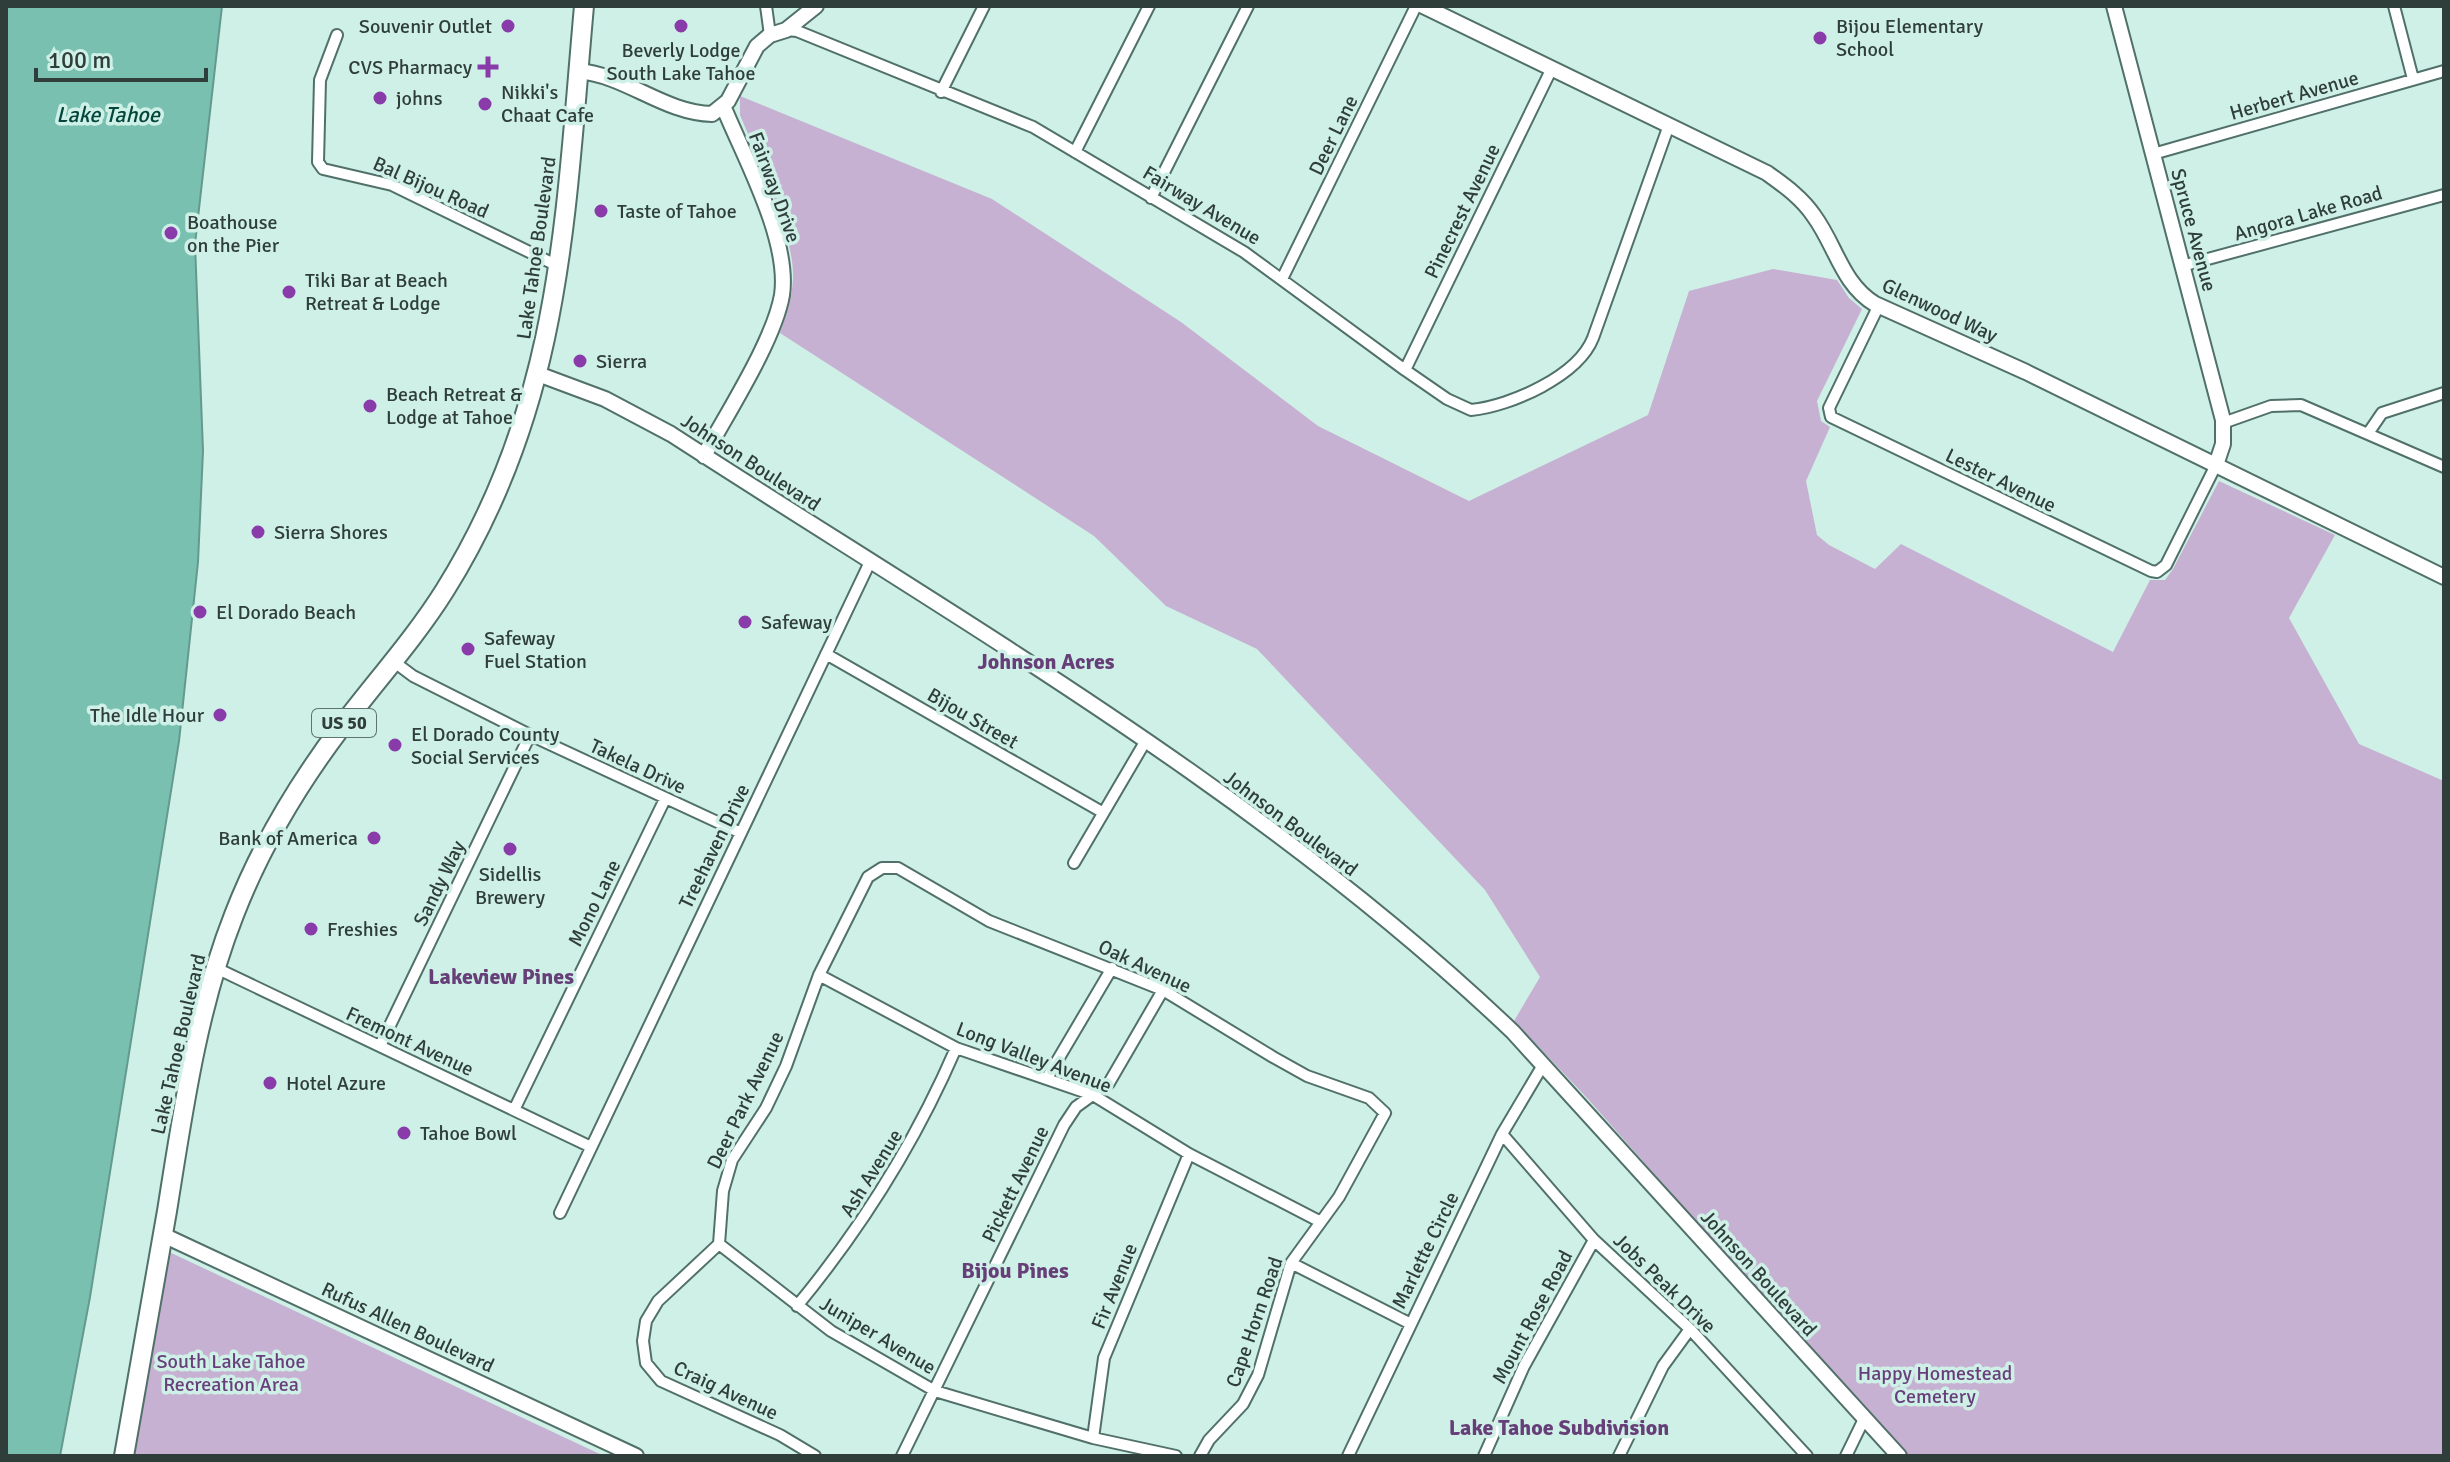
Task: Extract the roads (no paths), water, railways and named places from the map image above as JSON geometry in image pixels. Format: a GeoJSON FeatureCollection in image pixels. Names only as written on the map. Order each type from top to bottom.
{"type":"FeatureCollection","features":[{"type":"Feature","properties":{"kind":"highway","name":"Lake Tahoe Boulevard"},"geometry":{"type":"LineString","coordinates":[[124,1456],[190,1075],[216,968],[238,904],[280,819],[320,755],[444,592],[481,526],[511,454],[538,374],[560,267],[584,6]]}},
{"type":"Feature","properties":{"kind":"street"},"geometry":{"type":"LineString","coordinates":[[766,6],[770,35]]}},
{"type":"Feature","properties":{"kind":"street"},"geometry":{"type":"LineString","coordinates":[[578,71],[606,75],[696,113],[712,114],[724,108],[757,46],[770,35],[786,30],[816,6]]}},
{"type":"Feature","properties":{"kind":"street"},"geometry":{"type":"LineString","coordinates":[[941,92],[984,6]]}},
{"type":"Feature","properties":{"kind":"street"},"geometry":{"type":"LineString","coordinates":[[1075,152],[1149,6]]}},
{"type":"Feature","properties":{"kind":"street"},"geometry":{"type":"LineString","coordinates":[[1151,198],[1248,6]]}},
{"type":"Feature","properties":{"kind":"street","name":"Deer Lane"},"geometry":{"type":"LineString","coordinates":[[1282,279],[1416,6]]}},
{"type":"Feature","properties":{"kind":"street","name":"Glenwood Way"},"geometry":{"type":"LineString","coordinates":[[1423,6],[1767,173],[1786,186],[1815,217],[1855,289],[1879,305],[1928,325],[2444,577]]}},
{"type":"Feature","properties":{"kind":"street","name":"Spruce Avenue"},"geometry":{"type":"LineString","coordinates":[[2114,6],[2223,423],[2223,444],[2216,465]]}},
{"type":"Feature","properties":{"kind":"street"},"geometry":{"type":"LineString","coordinates":[[2394,6],[2413,79]]}},
{"type":"Feature","properties":{"kind":"street","name":"Fairway Avenue"},"geometry":{"type":"LineString","coordinates":[[786,30],[797,31],[941,92],[1015,119],[1075,152],[1244,252],[1405,370],[1447,399],[1471,410],[1540,386],[1572,368],[1588,350],[1669,125]]}},
{"type":"Feature","properties":{"kind":"street","name":"Bal Bijou Road"},"geometry":{"type":"LineString","coordinates":[[337,35],[320,80],[318,162],[323,169],[392,185],[560,267]]}},
{"type":"Feature","properties":{"kind":"street","name":"Pinecrest Avenue"},"geometry":{"type":"LineString","coordinates":[[1405,370],[1552,68]]}},
{"type":"Feature","properties":{"kind":"street","name":"Herbert Avenue"},"geometry":{"type":"LineString","coordinates":[[2153,154],[2444,71]]}},
{"type":"Feature","properties":{"kind":"street","name":"Fairway Drive"},"geometry":{"type":"LineString","coordinates":[[704,456],[770,328],[783,281],[776,240],[724,108]]}},
{"type":"Feature","properties":{"kind":"street","name":"Angora Lake Road"},"geometry":{"type":"LineString","coordinates":[[2182,266],[2444,195]]}},
{"type":"Feature","properties":{"kind":"street","name":"Lester Avenue"},"geometry":{"type":"LineString","coordinates":[[1879,305],[1828,414],[2151,571],[2161,570],[2216,465]]}},
{"type":"Feature","properties":{"kind":"street","name":"Johnson Boulevard"},"geometry":{"type":"LineString","coordinates":[[538,374],[623,408],[704,456],[1145,742],[1316,865],[1457,979],[1543,1065],[1899,1456]]}},
{"type":"Feature","properties":{"kind":"street"},"geometry":{"type":"LineString","coordinates":[[2369,432],[2382,413],[2444,393]]}},
{"type":"Feature","properties":{"kind":"street"},"geometry":{"type":"LineString","coordinates":[[2223,423],[2255,410],[2287,404],[2318,409],[2444,467]]}},
{"type":"Feature","properties":{"kind":"street","name":"Treehaven Drive"},"geometry":{"type":"LineString","coordinates":[[560,1213],[589,1146],[870,562]]}},
{"type":"Feature","properties":{"kind":"street","name":"Bijou Street"},"geometry":{"type":"LineString","coordinates":[[826,654],[1102,812]]}},
{"type":"Feature","properties":{"kind":"street","name":"Takela Drive"},"geometry":{"type":"LineString","coordinates":[[393,661],[413,676],[530,735],[741,833]]}},
{"type":"Feature","properties":{"kind":"street","name":"Sandy Way"},"geometry":{"type":"LineString","coordinates":[[380,1046],[530,735]]}},
{"type":"Feature","properties":{"kind":"street"},"geometry":{"type":"LineString","coordinates":[[1074,863],[1145,742]]}},
{"type":"Feature","properties":{"kind":"street","name":"Mono Lane"},"geometry":{"type":"LineString","coordinates":[[514,1110],[665,799]]}},
{"type":"Feature","properties":{"kind":"street","name":"Oak Avenue"},"geometry":{"type":"LineString","coordinates":[[882,868],[898,868],[989,921],[1163,990],[1307,1076],[1369,1098],[1385,1113]]}},
{"type":"Feature","properties":{"kind":"street","name":"Deer Park Avenue"},"geometry":{"type":"LineString","coordinates":[[719,1244],[723,1191],[732,1160],[766,1108],[786,1066],[819,975],[868,877],[882,868]]}},
{"type":"Feature","properties":{"kind":"street","name":"Fremont Avenue"},"geometry":{"type":"LineString","coordinates":[[216,968],[589,1146]]}},
{"type":"Feature","properties":{"kind":"street"},"geometry":{"type":"LineString","coordinates":[[1047,1078],[1112,968]]}},
{"type":"Feature","properties":{"kind":"street","name":"Long Valley Avenue"},"geometry":{"type":"LineString","coordinates":[[819,975],[956,1048],[1093,1095],[1189,1154],[1319,1221]]}},
{"type":"Feature","properties":{"kind":"street","name":"Pickett Avenue"},"geometry":{"type":"LineString","coordinates":[[902,1456],[1064,1125],[1076,1107],[1109,1083],[1163,990]]}},
{"type":"Feature","properties":{"kind":"street","name":"Ash Avenue"},"geometry":{"type":"LineString","coordinates":[[797,1306],[884,1190],[913,1141],[956,1048]]}},
{"type":"Feature","properties":{"kind":"street","name":"Marlette Circle"},"geometry":{"type":"LineString","coordinates":[[1348,1456],[1502,1134],[1543,1065]]}},
{"type":"Feature","properties":{"kind":"street","name":"Cape Horn Road"},"geometry":{"type":"LineString","coordinates":[[1200,1456],[1209,1440],[1243,1404],[1258,1375],[1291,1263],[1339,1197],[1385,1113]]}},
{"type":"Feature","properties":{"kind":"street","name":"Jobs Peak Drive"},"geometry":{"type":"LineString","coordinates":[[1502,1134],[1594,1240],[1690,1329],[1807,1456]]}},
{"type":"Feature","properties":{"kind":"street","name":"Fir Avenue"},"geometry":{"type":"LineString","coordinates":[[1093,1438],[1104,1358],[1189,1154]]}},
{"type":"Feature","properties":{"kind":"street","name":"Rufus Allen Boulevard"},"geometry":{"type":"LineString","coordinates":[[163,1235],[636,1456]]}},
{"type":"Feature","properties":{"kind":"street","name":"Mount Rose Road"},"geometry":{"type":"LineString","coordinates":[[1484,1456],[1559,1297],[1594,1240]]}},
{"type":"Feature","properties":{"kind":"street","name":"Juniper Avenue"},"geometry":{"type":"LineString","coordinates":[[719,1244],[831,1331],[935,1391],[1093,1438],[1176,1456]]}},
{"type":"Feature","properties":{"kind":"street","name":"Craig Avenue"},"geometry":{"type":"LineString","coordinates":[[719,1244],[658,1301],[646,1321],[643,1341],[646,1363],[661,1381],[780,1435],[815,1456]]}},
{"type":"Feature","properties":{"kind":"street"},"geometry":{"type":"LineString","coordinates":[[1291,1263],[1409,1323]]}},
{"type":"Feature","properties":{"kind":"street"},"geometry":{"type":"LineString","coordinates":[[1619,1456],[1663,1366],[1690,1329]]}},
{"type":"Feature","properties":{"kind":"street"},"geometry":{"type":"LineString","coordinates":[[1846,1456],[1864,1419]]}},
{"type":"Feature","properties":{"kind":"water","name":"Lake Tahoe"},"geometry":{"type":"Polygon","coordinates":[[[6,6],[222,6],[195,244],[203,451],[198,562],[179,741],[90,1297],[60,1456],[6,1456],[6,6]]]}},
{"type":"Feature","properties":{"kind":"place","name":"Souvenir Outlet"},"geometry":{"type":"Point","coordinates":[508,26]}},
{"type":"Feature","properties":{"kind":"place","name":"Beverly Lodge South Lake Tahoe"},"geometry":{"type":"Point","coordinates":[681,26]}},
{"type":"Feature","properties":{"kind":"place","name":"Bijou Elementary School"},"geometry":{"type":"Point","coordinates":[1820,38]}},
{"type":"Feature","properties":{"kind":"place","name":"CVS Pharmacy"},"geometry":{"type":"Point","coordinates":[488,67]}},
{"type":"Feature","properties":{"kind":"place","name":"johns"},"geometry":{"type":"Point","coordinates":[380,98]}},
{"type":"Feature","properties":{"kind":"place","name":"Nikki's Chaat Cafe"},"geometry":{"type":"Point","coordinates":[485,104]}},
{"type":"Feature","properties":{"kind":"place","name":"Taste of Tahoe"},"geometry":{"type":"Point","coordinates":[601,211]}},
{"type":"Feature","properties":{"kind":"place","name":"Boathouse on the Pier"},"geometry":{"type":"Point","coordinates":[171,233]}},
{"type":"Feature","properties":{"kind":"place","name":"Tiki Bar at Beach Retreat & Lodge"},"geometry":{"type":"Point","coordinates":[289,292]}},
{"type":"Feature","properties":{"kind":"place","name":"Sierra"},"geometry":{"type":"Point","coordinates":[580,361]}},
{"type":"Feature","properties":{"kind":"place","name":"Beach Retreat & Lodge at Tahoe"},"geometry":{"type":"Point","coordinates":[370,406]}},
{"type":"Feature","properties":{"kind":"place","name":"Sierra Shores"},"geometry":{"type":"Point","coordinates":[258,532]}},
{"type":"Feature","properties":{"kind":"place","name":"El Dorado Beach"},"geometry":{"type":"Point","coordinates":[200,612]}},
{"type":"Feature","properties":{"kind":"place","name":"Safeway"},"geometry":{"type":"Point","coordinates":[745,622]}},
{"type":"Feature","properties":{"kind":"place","name":"Safeway Fuel Station"},"geometry":{"type":"Point","coordinates":[468,649]}},
{"type":"Feature","properties":{"kind":"place","name":"The Idle Hour"},"geometry":{"type":"Point","coordinates":[220,715]}},
{"type":"Feature","properties":{"kind":"place","name":"El Dorado County Social Services"},"geometry":{"type":"Point","coordinates":[395,745]}},
{"type":"Feature","properties":{"kind":"place","name":"Bank of America"},"geometry":{"type":"Point","coordinates":[374,838]}},
{"type":"Feature","properties":{"kind":"place","name":"Sidellis Brewery"},"geometry":{"type":"Point","coordinates":[510,849]}},
{"type":"Feature","properties":{"kind":"place","name":"Freshies"},"geometry":{"type":"Point","coordinates":[311,929]}},
{"type":"Feature","properties":{"kind":"place","name":"Hotel Azure"},"geometry":{"type":"Point","coordinates":[270,1083]}},
{"type":"Feature","properties":{"kind":"place","name":"Tahoe Bowl"},"geometry":{"type":"Point","coordinates":[404,1133]}},
{"type":"Feature","properties":{"kind":"district","name":"Johnson Acres"},"geometry":{"type":"Point","coordinates":[1046,661]}},
{"type":"Feature","properties":{"kind":"district","name":"Lakeview Pines"},"geometry":{"type":"Point","coordinates":[501,976]}},
{"type":"Feature","properties":{"kind":"district","name":"Bijou Pines"},"geometry":{"type":"Point","coordinates":[1015,1270]}},
{"type":"Feature","properties":{"kind":"district","name":"Lake Tahoe Subdivision"},"geometry":{"type":"Point","coordinates":[1559,1427]}},
{"type":"Feature","properties":{"kind":"park label","name":"South Lake Tahoe Recreation Area"},"geometry":{"type":"Point","coordinates":[231,1372]}},
{"type":"Feature","properties":{"kind":"park label","name":"Happy Homestead Cemetery"},"geometry":{"type":"Point","coordinates":[1935,1384]}}]}
